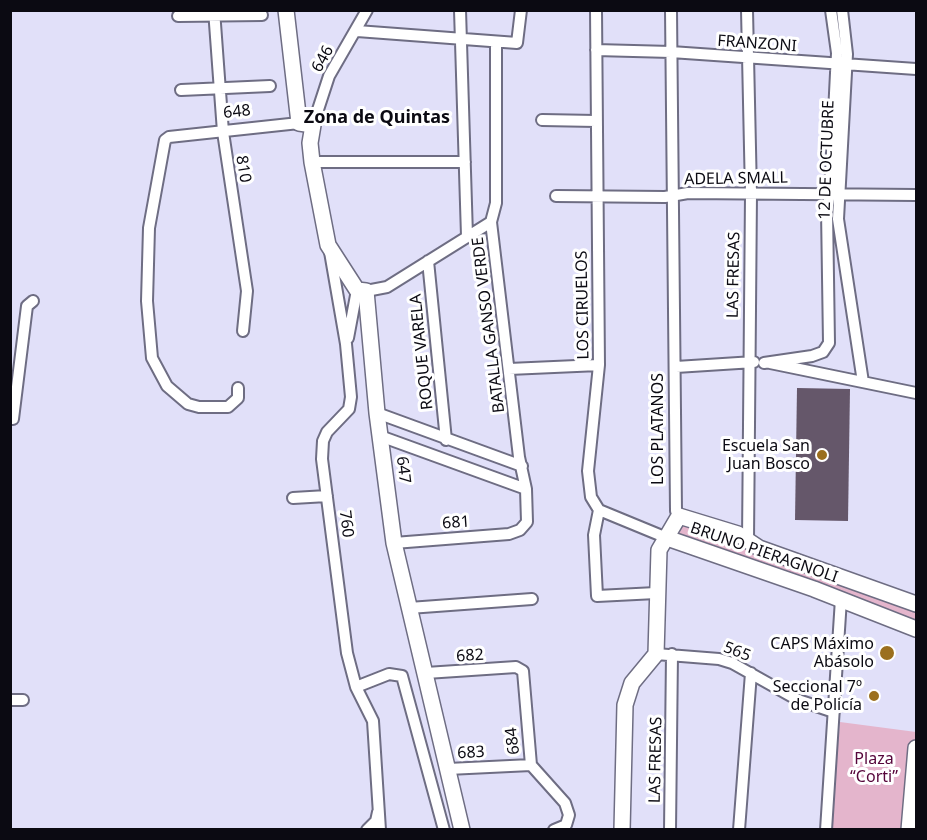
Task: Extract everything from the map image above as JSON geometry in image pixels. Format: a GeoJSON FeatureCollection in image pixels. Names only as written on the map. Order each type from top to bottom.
{"type":"FeatureCollection","features":[{"type":"Feature","properties":{"kind":"street","name":"647"},"geometry":{"type":"LineString","coordinates":[[286,10],[328,245],[361,290],[394,543],[462,830]]}},
{"type":"Feature","properties":{"kind":"street","name":"646"},"geometry":{"type":"LineString","coordinates":[[306,124],[329,76],[357,31],[367,10]]}},
{"type":"Feature","properties":{"kind":"street"},"geometry":{"type":"LineString","coordinates":[[460,10],[467,236]]}},
{"type":"Feature","properties":{"kind":"street"},"geometry":{"type":"LineString","coordinates":[[357,31],[517,43],[521,10]]}},
{"type":"Feature","properties":{"kind":"street","name":"LOS CIRUELOS"},"geometry":{"type":"LineString","coordinates":[[596,10],[599,365],[588,471],[591,496],[599,510],[594,536],[597,596],[656,593]]}},
{"type":"Feature","properties":{"kind":"street","name":"LOS PLATANOS"},"geometry":{"type":"LineString","coordinates":[[671,10],[676,511],[679,516]]}},
{"type":"Feature","properties":{"kind":"street","name":"LAS FRESAS"},"geometry":{"type":"LineString","coordinates":[[747,10],[751,194],[748,540]]}},
{"type":"Feature","properties":{"kind":"street","name":"12 DE OCTUBRE"},"geometry":{"type":"LineString","coordinates":[[831,10],[841,65]]}},
{"type":"Feature","properties":{"kind":"street","name":"12 DE OCTUBRE"},"geometry":{"type":"LineString","coordinates":[[842,10],[835,193],[863,382]]}},
{"type":"Feature","properties":{"kind":"street"},"geometry":{"type":"LineString","coordinates":[[178,16],[214,13],[262,15]]}},
{"type":"Feature","properties":{"kind":"street","name":"810"},"geometry":{"type":"LineString","coordinates":[[214,13],[222,132],[248,291],[243,331]]}},
{"type":"Feature","properties":{"kind":"street","name":"BATALLA GANSO VERDE"},"geometry":{"type":"LineString","coordinates":[[496,42],[496,203],[491,222],[526,489],[527,522],[520,530]]}},
{"type":"Feature","properties":{"kind":"street","name":"FRANZONI"},"geometry":{"type":"LineString","coordinates":[[596,50],[671,52],[916,69]]}},
{"type":"Feature","properties":{"kind":"street"},"geometry":{"type":"LineString","coordinates":[[181,90],[270,86]]}},
{"type":"Feature","properties":{"kind":"street"},"geometry":{"type":"LineString","coordinates":[[542,120],[596,121]]}},
{"type":"Feature","properties":{"kind":"street","name":"648"},"geometry":{"type":"LineString","coordinates":[[238,388],[238,398],[228,407],[199,407],[188,404],[166,386],[152,358],[147,301],[149,228],[165,140],[169,137],[306,124]]}},
{"type":"Feature","properties":{"kind":"street"},"geometry":{"type":"LineString","coordinates":[[312,162],[465,162]]}},
{"type":"Feature","properties":{"kind":"street","name":"ADELA SMALL"},"geometry":{"type":"LineString","coordinates":[[556,196],[674,196],[688,193],[916,195]]}},
{"type":"Feature","properties":{"kind":"street","name":"12 DE OCTUBRE"},"geometry":{"type":"LineString","coordinates":[[764,363],[823,352],[829,343],[827,211],[835,193]]}},
{"type":"Feature","properties":{"kind":"street"},"geometry":{"type":"LineString","coordinates":[[346,344],[361,290],[387,287],[491,222]]}},
{"type":"Feature","properties":{"kind":"street","name":"760"},"geometry":{"type":"LineString","coordinates":[[328,245],[346,344],[351,397],[349,409],[327,432],[322,441],[346,653],[356,687],[373,721],[380,830]]}},
{"type":"Feature","properties":{"kind":"street","name":"ROQUE VARELA"},"geometry":{"type":"LineString","coordinates":[[428,261],[446,440]]}},
{"type":"Feature","properties":{"kind":"street"},"geometry":{"type":"LineString","coordinates":[[10,418],[13,418],[27,306],[33,301]]}},
{"type":"Feature","properties":{"kind":"street"},"geometry":{"type":"LineString","coordinates":[[676,367],[748,361],[916,393]]}},
{"type":"Feature","properties":{"kind":"street"},"geometry":{"type":"LineString","coordinates":[[509,369],[599,365]]}},
{"type":"Feature","properties":{"kind":"street"},"geometry":{"type":"LineString","coordinates":[[376,413],[522,466]]}},
{"type":"Feature","properties":{"kind":"street"},"geometry":{"type":"LineString","coordinates":[[380,436],[526,489]]}},
{"type":"Feature","properties":{"kind":"street"},"geometry":{"type":"LineString","coordinates":[[293,498],[327,496]]}},
{"type":"Feature","properties":{"kind":"street","name":"BRUNO PIERAGNOLI"},"geometry":{"type":"LineString","coordinates":[[599,510],[667,538],[841,599],[916,629]]}},
{"type":"Feature","properties":{"kind":"street"},"geometry":{"type":"LineString","coordinates":[[622,830],[625,705],[632,683],[656,654],[659,550],[679,516]]}},
{"type":"Feature","properties":{"kind":"street","name":"BRUNO PIERAGNOLI"},"geometry":{"type":"LineString","coordinates":[[679,516],[738,534],[759,548],[916,604]]}},
{"type":"Feature","properties":{"kind":"street","name":"681"},"geometry":{"type":"LineString","coordinates":[[394,543],[509,534],[520,530]]}},
{"type":"Feature","properties":{"kind":"street"},"geometry":{"type":"LineString","coordinates":[[409,608],[532,599]]}},
{"type":"Feature","properties":{"kind":"street"},"geometry":{"type":"LineString","coordinates":[[826,830],[841,599]]}},
{"type":"Feature","properties":{"kind":"street","name":"565"},"geometry":{"type":"LineString","coordinates":[[656,654],[719,659],[751,673],[798,700],[834,712]]}},
{"type":"Feature","properties":{"kind":"street","name":"LAS FRESAS"},"geometry":{"type":"LineString","coordinates":[[670,830],[672,654]]}},
{"type":"Feature","properties":{"kind":"street","name":"682"},"geometry":{"type":"LineString","coordinates":[[426,674],[516,668]]}},
{"type":"Feature","properties":{"kind":"street","name":"684"},"geometry":{"type":"LineString","coordinates":[[516,668],[523,671],[525,681],[525,722],[531,765],[565,803],[568,822],[554,830]]}},
{"type":"Feature","properties":{"kind":"street"},"geometry":{"type":"LineString","coordinates":[[740,830],[751,673]]}},
{"type":"Feature","properties":{"kind":"street"},"geometry":{"type":"LineString","coordinates":[[356,687],[389,674],[402,676],[444,830]]}},
{"type":"Feature","properties":{"kind":"street"},"geometry":{"type":"LineString","coordinates":[[10,700],[23,700]]}},
{"type":"Feature","properties":{"kind":"street"},"geometry":{"type":"LineString","coordinates":[[909,830],[916,748]]}},
{"type":"Feature","properties":{"kind":"street","name":"683"},"geometry":{"type":"LineString","coordinates":[[448,769],[531,765]]}},
{"type":"Feature","properties":{"kind":"street"},"geometry":{"type":"LineString","coordinates":[[367,830],[376,821],[378,812]]}},
{"type":"Feature","properties":{"kind":"green space"},"geometry":{"type":"Polygon","coordinates":[[[679,516],[916,604],[916,629],[672,532],[679,516]]]}},
{"type":"Feature","properties":{"kind":"green space","name":"Plaza “Corti”"},"geometry":{"type":"Polygon","coordinates":[[[840,722],[916,732],[907,829],[830,830],[840,722]]]}},
{"type":"Feature","properties":{"kind":"building","name":"Escuela San Juan Bosco"},"geometry":{"type":"Polygon","coordinates":[[[797,388],[850,389],[848,521],[795,520],[797,388]]]}},
{"type":"Feature","properties":{"kind":"place","name":"Escuela San Juan Bosco"},"geometry":{"type":"Point","coordinates":[822,455]}},
{"type":"Feature","properties":{"kind":"place","name":"CAPS Máximo Abásolo"},"geometry":{"type":"Point","coordinates":[887,653]}},
{"type":"Feature","properties":{"kind":"place","name":"Seccional 7º de Policía"},"geometry":{"type":"Point","coordinates":[874,696]}},
{"type":"Feature","properties":{"kind":"district","name":"Zona de Quintas"},"geometry":{"type":"Point","coordinates":[377,118]}}]}
